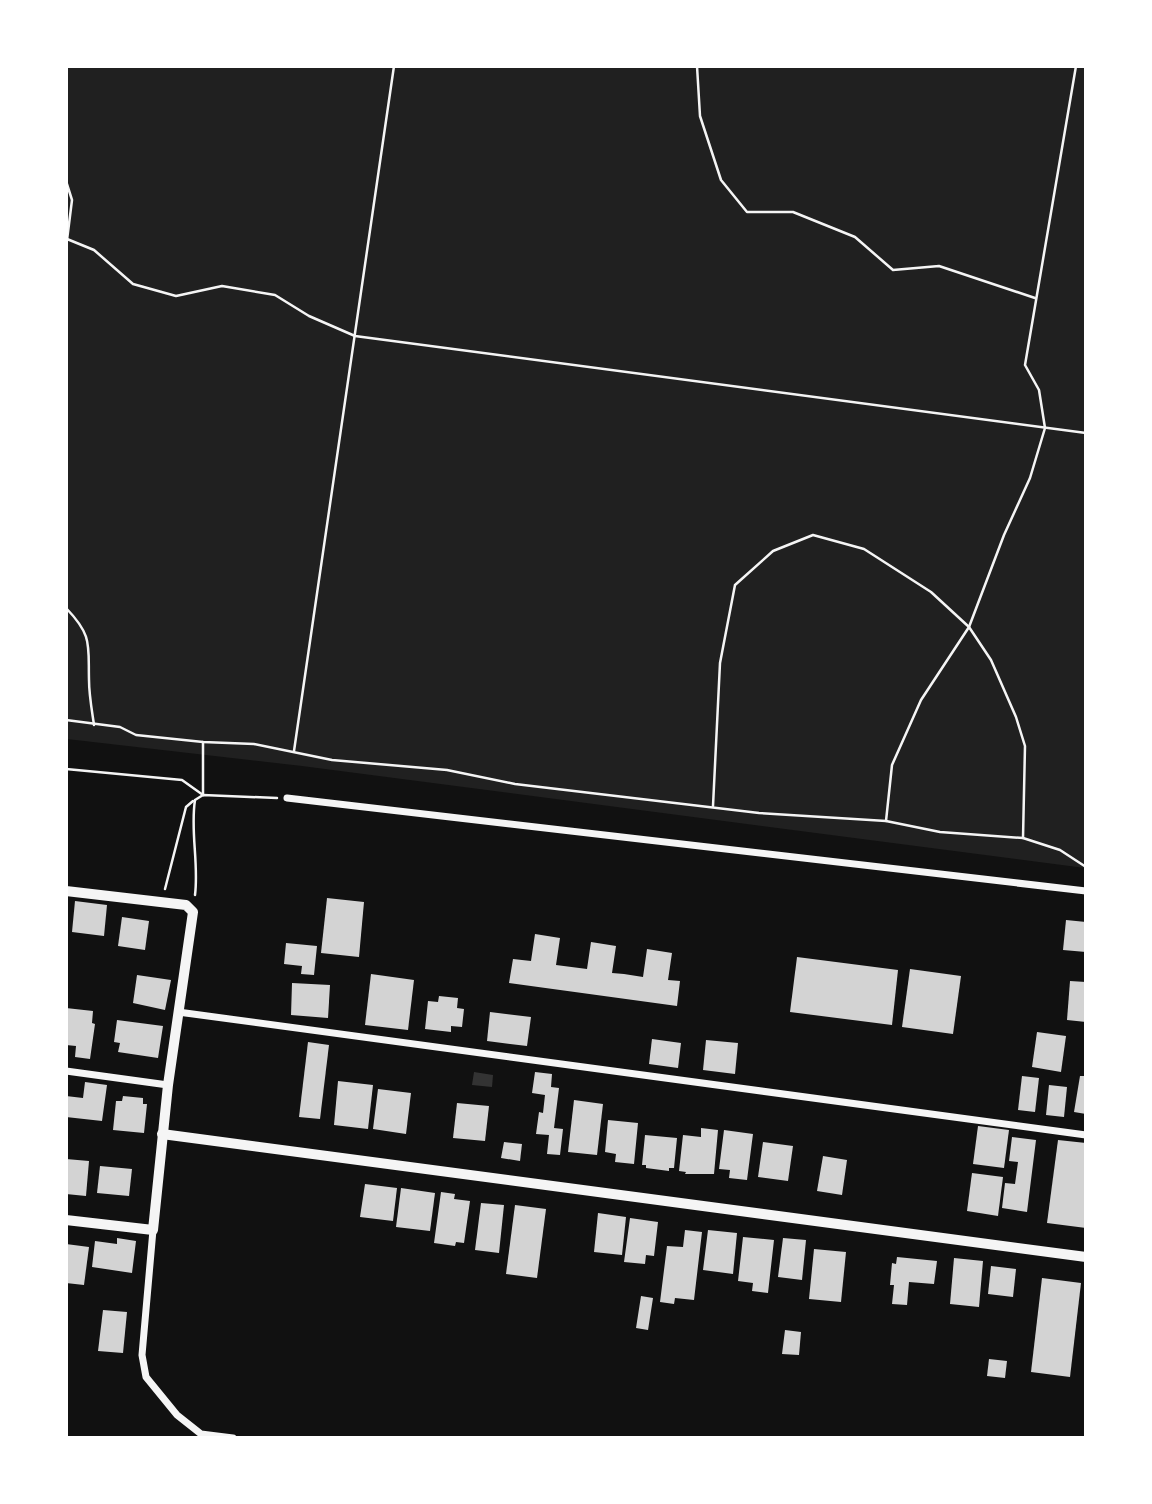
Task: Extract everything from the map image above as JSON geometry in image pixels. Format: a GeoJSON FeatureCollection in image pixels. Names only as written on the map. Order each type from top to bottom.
{"type":"FeatureCollection","features":[{"type":"Feature","properties":{"kind":"street"},"geometry":{"type":"LineString","coordinates":[[287,799],[1086,891]]}},
{"type":"Feature","properties":{"kind":"street"},"geometry":{"type":"LineString","coordinates":[[66,891],[186,905],[193,912],[162,1134],[142,1354],[146,1377],[177,1415],[201,1434],[233,1437]]}},
{"type":"Feature","properties":{"kind":"street"},"geometry":{"type":"LineString","coordinates":[[178,1012],[1086,1135]]}},
{"type":"Feature","properties":{"kind":"street"},"geometry":{"type":"LineString","coordinates":[[66,1070],[168,1085]]}},
{"type":"Feature","properties":{"kind":"street"},"geometry":{"type":"LineString","coordinates":[[162,1134],[1086,1257]]}},
{"type":"Feature","properties":{"kind":"street"},"geometry":{"type":"LineString","coordinates":[[66,1220],[152,1230]]}},
{"type":"Feature","properties":{"kind":"path"},"geometry":{"type":"LineString","coordinates":[[294,751],[394,66]]}},
{"type":"Feature","properties":{"kind":"path"},"geometry":{"type":"LineString","coordinates":[[697,66],[700,116],[721,180],[747,212],[793,212],[855,237],[892,270],[939,266],[1035,299]]}},
{"type":"Feature","properties":{"kind":"path"},"geometry":{"type":"LineString","coordinates":[[886,821],[892,765],[921,700],[969,627],[1004,534],[1030,478],[1045,428],[1040,390],[1025,365],[1076,66]]}},
{"type":"Feature","properties":{"kind":"path"},"geometry":{"type":"LineString","coordinates":[[66,181],[72,200],[67,240],[94,250],[133,284],[176,296],[222,286],[275,295],[309,316],[355,336],[1086,433]]}},
{"type":"Feature","properties":{"kind":"path"},"geometry":{"type":"LineString","coordinates":[[713,806],[720,663],[735,585],[773,551],[813,535],[863,549],[931,592],[969,627],[991,660],[1016,717],[1025,746],[1023,838]]}},
{"type":"Feature","properties":{"kind":"path"},"geometry":{"type":"LineString","coordinates":[[66,608],[77,619],[89,644],[89,682],[94,726]]}},
{"type":"Feature","properties":{"kind":"path"},"geometry":{"type":"LineString","coordinates":[[66,720],[94,726],[120,727],[136,735],[203,743],[254,744],[332,760],[447,770],[514,784],[759,813],[886,821],[940,832],[1023,838],[1060,850],[1086,867]]}},
{"type":"Feature","properties":{"kind":"path"},"geometry":{"type":"LineString","coordinates":[[203,743],[203,795]]}},
{"type":"Feature","properties":{"kind":"path"},"geometry":{"type":"LineString","coordinates":[[66,769],[182,780],[203,795],[287,799]]}},
{"type":"Feature","properties":{"kind":"path"},"geometry":{"type":"LineString","coordinates":[[161,903],[186,807],[203,795]]}},
{"type":"Feature","properties":{"kind":"path"},"geometry":{"type":"LineString","coordinates":[[193,912],[197,884],[192,820],[195,800]]}},
{"type":"Feature","properties":{"kind":"shaded area"},"geometry":{"type":"Polygon","coordinates":[[[67,67],[1085,67],[1085,868],[302,766],[67,739],[67,67]]]}},
{"type":"Feature","properties":{"kind":"shaded area"},"geometry":{"type":"Polygon","coordinates":[[[474,1072],[493,1075],[492,1087],[472,1085],[474,1072]]]}},
{"type":"Feature","properties":{"kind":"building"},"geometry":{"type":"Polygon","coordinates":[[[327,898],[364,902],[359,957],[321,953],[327,898]]]}},
{"type":"Feature","properties":{"kind":"building"},"geometry":{"type":"Polygon","coordinates":[[[75,901],[107,905],[104,936],[72,932],[75,901]]]}},
{"type":"Feature","properties":{"kind":"building"},"geometry":{"type":"Polygon","coordinates":[[[122,917],[149,921],[145,950],[118,946],[122,917]]]}},
{"type":"Feature","properties":{"kind":"building"},"geometry":{"type":"Polygon","coordinates":[[[1066,920],[1086,922],[1086,952],[1063,950],[1066,920]]]}},
{"type":"Feature","properties":{"kind":"building"},"geometry":{"type":"Polygon","coordinates":[[[535,934],[560,938],[556,965],[587,969],[591,942],[616,946],[612,973],[643,977],[647,949],[672,953],[668,980],[680,981],[677,1006],[509,983],[513,959],[531,961],[535,934]]]}},
{"type":"Feature","properties":{"kind":"building"},"geometry":{"type":"Polygon","coordinates":[[[286,943],[317,946],[314,975],[301,974],[302,966],[284,964],[286,943]]]}},
{"type":"Feature","properties":{"kind":"building"},"geometry":{"type":"Polygon","coordinates":[[[797,957],[898,970],[892,1025],[790,1012],[797,957]]]}},
{"type":"Feature","properties":{"kind":"building"},"geometry":{"type":"Polygon","coordinates":[[[910,969],[961,976],[953,1034],[902,1027],[910,969]]]}},
{"type":"Feature","properties":{"kind":"building"},"geometry":{"type":"Polygon","coordinates":[[[371,974],[414,980],[408,1030],[365,1025],[371,974]]]}},
{"type":"Feature","properties":{"kind":"building"},"geometry":{"type":"Polygon","coordinates":[[[137,975],[171,980],[165,1010],[133,1003],[137,975]]]}},
{"type":"Feature","properties":{"kind":"building"},"geometry":{"type":"Polygon","coordinates":[[[1070,981],[1086,982],[1086,1022],[1067,1020],[1070,981]]]}},
{"type":"Feature","properties":{"kind":"building"},"geometry":{"type":"Polygon","coordinates":[[[292,983],[330,985],[328,1018],[291,1015],[292,983]]]}},
{"type":"Feature","properties":{"kind":"building"},"geometry":{"type":"Polygon","coordinates":[[[439,996],[458,998],[457,1008],[464,1009],[462,1027],[451,1026],[451,1032],[425,1029],[428,1001],[438,1002],[439,996]]]}},
{"type":"Feature","properties":{"kind":"building"},"geometry":{"type":"Polygon","coordinates":[[[66,1008],[93,1011],[92,1023],[95,1024],[90,1059],[75,1057],[76,1046],[66,1045],[66,1008]]]}},
{"type":"Feature","properties":{"kind":"building"},"geometry":{"type":"Polygon","coordinates":[[[490,1012],[531,1017],[527,1046],[487,1041],[490,1012]]]}},
{"type":"Feature","properties":{"kind":"building"},"geometry":{"type":"Polygon","coordinates":[[[117,1020],[163,1026],[158,1058],[118,1052],[120,1043],[114,1042],[117,1020]]]}},
{"type":"Feature","properties":{"kind":"building"},"geometry":{"type":"Polygon","coordinates":[[[1037,1032],[1066,1036],[1061,1072],[1032,1067],[1037,1032]]]}},
{"type":"Feature","properties":{"kind":"building"},"geometry":{"type":"Polygon","coordinates":[[[652,1039],[681,1043],[678,1068],[649,1064],[652,1039]]]}},
{"type":"Feature","properties":{"kind":"building"},"geometry":{"type":"Polygon","coordinates":[[[706,1040],[738,1043],[735,1074],[703,1070],[706,1040]]]}},
{"type":"Feature","properties":{"kind":"building"},"geometry":{"type":"Polygon","coordinates":[[[308,1042],[329,1045],[320,1119],[299,1117],[308,1042]]]}},
{"type":"Feature","properties":{"kind":"building"},"geometry":{"type":"Polygon","coordinates":[[[535,1072],[552,1074],[551,1087],[559,1088],[554,1128],[563,1129],[560,1155],[547,1154],[549,1135],[536,1134],[545,1095],[532,1093],[535,1072]]]}},
{"type":"Feature","properties":{"kind":"building"},"geometry":{"type":"Polygon","coordinates":[[[1022,1076],[1039,1078],[1035,1112],[1018,1110],[1022,1076]]]}},
{"type":"Feature","properties":{"kind":"building"},"geometry":{"type":"Polygon","coordinates":[[[1080,1076],[1086,1076],[1086,1114],[1074,1112],[1080,1076]]]}},
{"type":"Feature","properties":{"kind":"building"},"geometry":{"type":"Polygon","coordinates":[[[338,1081],[373,1085],[368,1129],[334,1125],[338,1081]]]}},
{"type":"Feature","properties":{"kind":"building"},"geometry":{"type":"Polygon","coordinates":[[[85,1082],[107,1085],[102,1121],[66,1117],[66,1096],[83,1098],[85,1082]]]}},
{"type":"Feature","properties":{"kind":"building"},"geometry":{"type":"Polygon","coordinates":[[[1049,1085],[1067,1087],[1064,1117],[1046,1115],[1049,1085]]]}},
{"type":"Feature","properties":{"kind":"building"},"geometry":{"type":"Polygon","coordinates":[[[378,1089],[411,1093],[406,1134],[373,1129],[378,1089]]]}},
{"type":"Feature","properties":{"kind":"building"},"geometry":{"type":"Polygon","coordinates":[[[123,1096],[143,1098],[143,1104],[147,1104],[144,1133],[113,1130],[116,1101],[122,1101],[123,1096]]]}},
{"type":"Feature","properties":{"kind":"building"},"geometry":{"type":"Polygon","coordinates":[[[574,1100],[603,1104],[597,1155],[568,1152],[574,1100]]]}},
{"type":"Feature","properties":{"kind":"building"},"geometry":{"type":"Polygon","coordinates":[[[457,1103],[489,1106],[485,1141],[453,1138],[457,1103]]]}},
{"type":"Feature","properties":{"kind":"building"},"geometry":{"type":"Polygon","coordinates":[[[608,1120],[638,1123],[634,1164],[615,1162],[616,1154],[605,1152],[608,1120]]]}},
{"type":"Feature","properties":{"kind":"building"},"geometry":{"type":"Polygon","coordinates":[[[978,1126],[1009,1130],[1004,1168],[973,1164],[978,1126]]]}},
{"type":"Feature","properties":{"kind":"building"},"geometry":{"type":"Polygon","coordinates":[[[701,1128],[718,1130],[714,1174],[685,1174],[686,1172],[679,1171],[683,1135],[701,1137],[701,1128]]]}},
{"type":"Feature","properties":{"kind":"building"},"geometry":{"type":"Polygon","coordinates":[[[724,1130],[753,1134],[747,1180],[729,1178],[730,1170],[719,1169],[724,1130]]]}},
{"type":"Feature","properties":{"kind":"building"},"geometry":{"type":"Polygon","coordinates":[[[645,1135],[677,1138],[674,1168],[669,1168],[669,1171],[642,1165],[645,1135]]]}},
{"type":"Feature","properties":{"kind":"building"},"geometry":{"type":"Polygon","coordinates":[[[1012,1137],[1036,1140],[1027,1212],[1002,1208],[1005,1183],[1015,1184],[1018,1162],[1009,1161],[1012,1137]]]}},
{"type":"Feature","properties":{"kind":"building"},"geometry":{"type":"Polygon","coordinates":[[[1058,1140],[1086,1143],[1086,1228],[1047,1223],[1058,1140]]]}},
{"type":"Feature","properties":{"kind":"building"},"geometry":{"type":"Polygon","coordinates":[[[504,1142],[522,1144],[520,1161],[501,1158],[504,1142]]]}},
{"type":"Feature","properties":{"kind":"building"},"geometry":{"type":"Polygon","coordinates":[[[763,1142],[793,1146],[788,1181],[758,1177],[763,1142]]]}},
{"type":"Feature","properties":{"kind":"building"},"geometry":{"type":"Polygon","coordinates":[[[823,1156],[847,1160],[842,1195],[817,1191],[823,1156]]]}},
{"type":"Feature","properties":{"kind":"building"},"geometry":{"type":"Polygon","coordinates":[[[66,1159],[89,1161],[86,1196],[66,1194],[66,1159]]]}},
{"type":"Feature","properties":{"kind":"building"},"geometry":{"type":"Polygon","coordinates":[[[100,1166],[132,1169],[129,1196],[97,1193],[100,1166]]]}},
{"type":"Feature","properties":{"kind":"building"},"geometry":{"type":"Polygon","coordinates":[[[972,1173],[1003,1177],[998,1216],[967,1211],[972,1173]]]}},
{"type":"Feature","properties":{"kind":"building"},"geometry":{"type":"Polygon","coordinates":[[[365,1184],[397,1188],[393,1221],[360,1217],[365,1184]]]}},
{"type":"Feature","properties":{"kind":"building"},"geometry":{"type":"Polygon","coordinates":[[[401,1188],[435,1193],[430,1231],[396,1227],[401,1188]]]}},
{"type":"Feature","properties":{"kind":"building"},"geometry":{"type":"Polygon","coordinates":[[[441,1192],[455,1194],[454,1199],[470,1201],[464,1243],[456,1242],[455,1246],[434,1243],[441,1192]]]}},
{"type":"Feature","properties":{"kind":"building"},"geometry":{"type":"Polygon","coordinates":[[[481,1203],[504,1205],[499,1253],[475,1250],[481,1203]]]}},
{"type":"Feature","properties":{"kind":"building"},"geometry":{"type":"Polygon","coordinates":[[[515,1205],[546,1209],[537,1278],[506,1274],[515,1205]]]}},
{"type":"Feature","properties":{"kind":"building"},"geometry":{"type":"Polygon","coordinates":[[[598,1213],[626,1217],[622,1255],[594,1252],[598,1213]]]}},
{"type":"Feature","properties":{"kind":"building"},"geometry":{"type":"Polygon","coordinates":[[[630,1218],[658,1222],[654,1256],[646,1255],[645,1264],[624,1262],[630,1218]]]}},
{"type":"Feature","properties":{"kind":"building"},"geometry":{"type":"Polygon","coordinates":[[[685,1230],[702,1232],[694,1300],[675,1298],[674,1304],[660,1302],[667,1246],[683,1247],[685,1230]]]}},
{"type":"Feature","properties":{"kind":"building"},"geometry":{"type":"Polygon","coordinates":[[[708,1230],[737,1233],[733,1274],[703,1270],[708,1230]]]}},
{"type":"Feature","properties":{"kind":"building"},"geometry":{"type":"Polygon","coordinates":[[[743,1237],[774,1240],[768,1293],[752,1291],[753,1283],[738,1281],[743,1237]]]}},
{"type":"Feature","properties":{"kind":"building"},"geometry":{"type":"Polygon","coordinates":[[[117,1238],[136,1241],[132,1273],[92,1267],[95,1241],[117,1244],[117,1238]]]}},
{"type":"Feature","properties":{"kind":"building"},"geometry":{"type":"Polygon","coordinates":[[[783,1238],[806,1240],[802,1280],[778,1277],[783,1238]]]}},
{"type":"Feature","properties":{"kind":"building"},"geometry":{"type":"Polygon","coordinates":[[[66,1244],[89,1247],[84,1285],[66,1283],[66,1244]]]}},
{"type":"Feature","properties":{"kind":"building"},"geometry":{"type":"Polygon","coordinates":[[[814,1249],[846,1252],[841,1302],[809,1299],[814,1249]]]}},
{"type":"Feature","properties":{"kind":"building"},"geometry":{"type":"Polygon","coordinates":[[[897,1257],[937,1261],[934,1284],[909,1282],[907,1305],[892,1304],[892,1263],[896,1264],[897,1257]]]}},
{"type":"Feature","properties":{"kind":"building"},"geometry":{"type":"Polygon","coordinates":[[[954,1258],[983,1261],[979,1307],[950,1304],[954,1258]]]}},
{"type":"Feature","properties":{"kind":"building"},"geometry":{"type":"Polygon","coordinates":[[[991,1266],[1016,1269],[1013,1297],[988,1294],[991,1266]]]}},
{"type":"Feature","properties":{"kind":"building"},"geometry":{"type":"Polygon","coordinates":[[[1042,1278],[1081,1283],[1070,1377],[1031,1372],[1042,1278]]]}},
{"type":"Feature","properties":{"kind":"building"},"geometry":{"type":"Polygon","coordinates":[[[641,1296],[653,1298],[648,1330],[636,1328],[641,1296]]]}},
{"type":"Feature","properties":{"kind":"building"},"geometry":{"type":"Polygon","coordinates":[[[103,1310],[127,1312],[123,1353],[98,1351],[103,1310]]]}},
{"type":"Feature","properties":{"kind":"building"},"geometry":{"type":"Polygon","coordinates":[[[785,1330],[801,1332],[799,1355],[782,1354],[785,1330]]]}},
{"type":"Feature","properties":{"kind":"building"},"geometry":{"type":"Polygon","coordinates":[[[989,1359],[1007,1361],[1005,1378],[987,1376],[989,1359]]]}}]}
